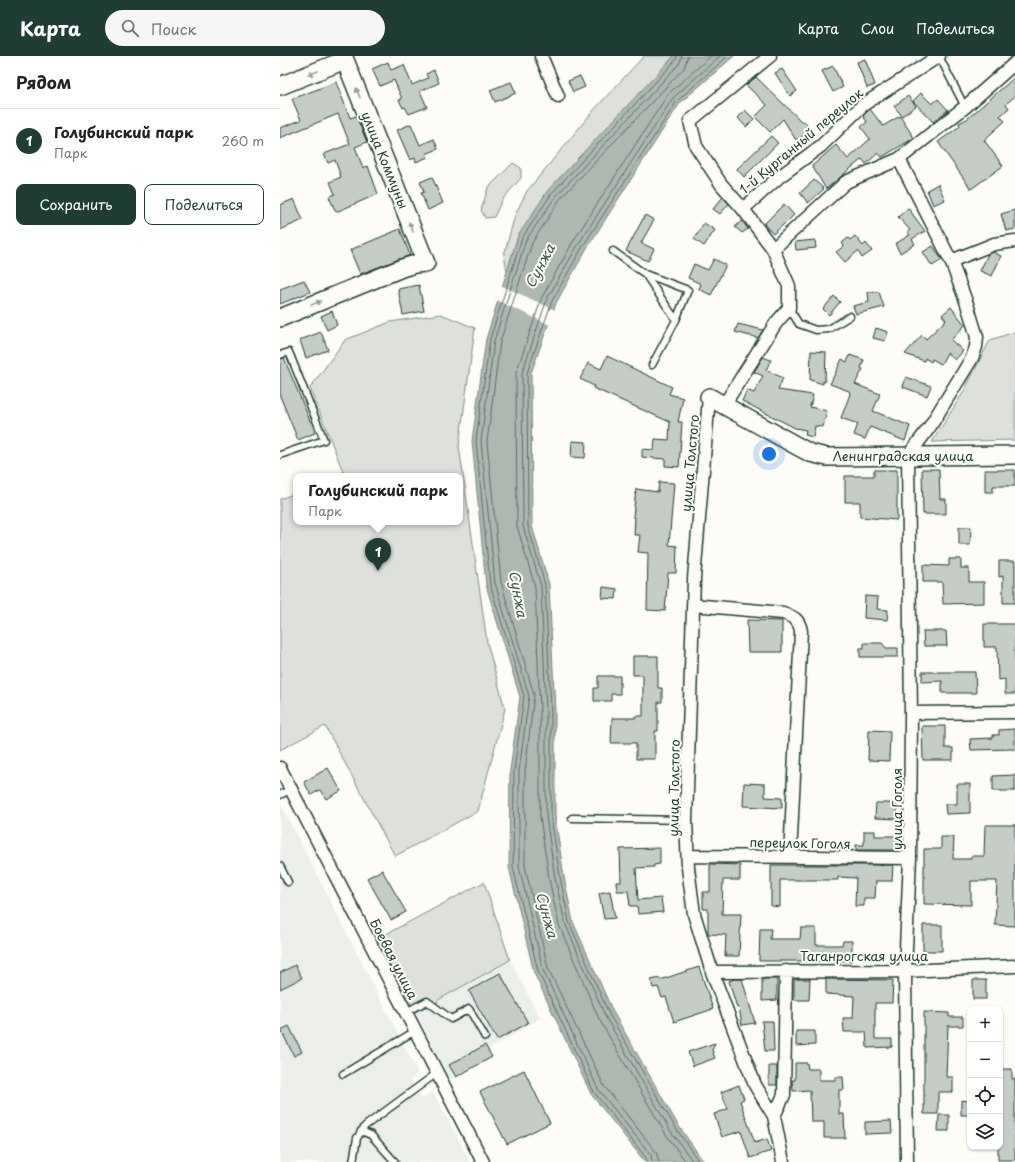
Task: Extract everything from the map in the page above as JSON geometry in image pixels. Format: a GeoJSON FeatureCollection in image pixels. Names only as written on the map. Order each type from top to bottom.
{"type":"FeatureCollection","features":[{"type":"Feature","properties":{"kind":"main road"},"geometry":{"type":"LineString","coordinates":[[280,86],[348,57]]}},
{"type":"Feature","properties":{"kind":"main road","name":"улица Коммуны"},"geometry":{"type":"LineString","coordinates":[[280,318],[402,268],[415,264],[426,264],[348,57]]}},
{"type":"Feature","properties":{"kind":"main road","name":"Ленинградская улица"},"geometry":{"type":"LineString","coordinates":[[709,397],[810,453],[827,457],[1015,455]]}},
{"type":"Feature","properties":{"kind":"street"},"geometry":{"type":"LineString","coordinates":[[542,56],[558,96]]}},
{"type":"Feature","properties":{"kind":"street"},"geometry":{"type":"LineString","coordinates":[[724,405],[776,323],[789,308],[789,286],[773,250],[743,209],[721,184],[696,146],[690,122],[770,56]]}},
{"type":"Feature","properties":{"kind":"street","name":"1-й Курганный переулок"},"geometry":{"type":"LineString","coordinates":[[743,209],[779,177],[822,146],[862,105],[939,56]]}},
{"type":"Feature","properties":{"kind":"street"},"geometry":{"type":"LineString","coordinates":[[773,250],[846,182],[899,159],[965,107],[1015,63]]}},
{"type":"Feature","properties":{"kind":"street"},"geometry":{"type":"LineString","coordinates":[[899,159],[951,261],[967,304],[977,337],[976,347],[969,363],[929,428],[908,456]]}},
{"type":"Feature","properties":{"kind":"street"},"geometry":{"type":"LineString","coordinates":[[951,261],[994,244],[1015,241]]}},
{"type":"Feature","properties":{"kind":"street","name":"улица Толстого"},"geometry":{"type":"LineString","coordinates":[[709,397],[693,605],[686,820],[689,856],[688,868],[694,914],[712,972],[755,1085],[774,1116],[784,1162]]}},
{"type":"Feature","properties":{"kind":"street","name":"улица Гоголя"},"geometry":{"type":"LineString","coordinates":[[907,1162],[905,971],[910,858],[911,713],[908,456]]}},
{"type":"Feature","properties":{"kind":"street"},"geometry":{"type":"LineString","coordinates":[[693,605],[783,614],[793,617],[800,623],[801,630],[790,857]]}},
{"type":"Feature","properties":{"kind":"street"},"geometry":{"type":"LineString","coordinates":[[911,713],[1015,712]]}},
{"type":"Feature","properties":{"kind":"street","name":"Боевая улица"},"geometry":{"type":"LineString","coordinates":[[280,768],[483,1162]]}},
{"type":"Feature","properties":{"kind":"street","name":"переулок Гоголя"},"geometry":{"type":"LineString","coordinates":[[689,856],[910,858]]}},
{"type":"Feature","properties":{"kind":"street","name":"Таганрогская улица"},"geometry":{"type":"LineString","coordinates":[[712,972],[905,971],[1015,966]]}},
{"type":"Feature","properties":{"kind":"street"},"geometry":{"type":"LineString","coordinates":[[774,1116],[784,1094],[786,971]]}},
{"type":"Feature","properties":{"kind":"lane"},"geometry":{"type":"LineString","coordinates":[[939,56],[965,107]]}},
{"type":"Feature","properties":{"kind":"lane"},"geometry":{"type":"LineString","coordinates":[[613,251],[645,274],[688,290],[676,320],[652,365]]}},
{"type":"Feature","properties":{"kind":"lane"},"geometry":{"type":"LineString","coordinates":[[645,274],[676,320]]}},
{"type":"Feature","properties":{"kind":"lane"},"geometry":{"type":"LineString","coordinates":[[789,308],[799,324],[816,330],[829,329],[850,316]]}},
{"type":"Feature","properties":{"kind":"lane"},"geometry":{"type":"LineString","coordinates":[[280,355],[289,352],[324,440],[280,455]]}},
{"type":"Feature","properties":{"kind":"lane"},"geometry":{"type":"LineString","coordinates":[[280,795],[291,790]]}},
{"type":"Feature","properties":{"kind":"lane"},"geometry":{"type":"LineString","coordinates":[[572,818],[686,820]]}},
{"type":"Feature","properties":{"kind":"lane"},"geometry":{"type":"LineString","coordinates":[[280,866],[288,882]]}},
{"type":"Feature","properties":{"kind":"lane"},"geometry":{"type":"LineString","coordinates":[[406,1012],[427,1001],[451,1019],[469,1009],[485,1037]]}},
{"type":"Feature","properties":{"kind":"lane"},"geometry":{"type":"LineString","coordinates":[[343,1074],[415,1031]]}},
{"type":"Feature","properties":{"kind":"lane"},"geometry":{"type":"LineString","coordinates":[[353,1162],[357,1138],[365,1126],[437,1072]]}},
{"type":"Feature","properties":{"kind":"lane"},"geometry":{"type":"LineString","coordinates":[[361,1131],[371,1135],[395,1162]]}},
{"type":"Feature","properties":{"kind":"shaded area"},"geometry":{"type":"Polygon","coordinates":[[[644,56],[674,56],[518,236],[507,271],[504,255],[515,215],[527,191],[593,111],[644,56]]]}},
{"type":"Feature","properties":{"kind":"shaded area"},"geometry":{"type":"Polygon","coordinates":[[[513,163],[521,168],[521,178],[502,200],[494,217],[485,218],[481,210],[488,188],[513,163]]]}},
{"type":"Feature","properties":{"kind":"shaded area"},"geometry":{"type":"Polygon","coordinates":[[[441,314],[475,328],[459,446],[463,473],[344,473],[310,388],[345,340],[390,322],[441,314]]]}},
{"type":"Feature","properties":{"kind":"shaded area"},"geometry":{"type":"Polygon","coordinates":[[[1015,332],[1015,440],[932,442],[963,393],[990,340],[1015,332]]]}},
{"type":"Feature","properties":{"kind":"shaded area"},"geometry":{"type":"Polygon","coordinates":[[[463,474],[487,642],[505,709],[478,811],[395,856],[325,726],[280,750],[280,499],[293,494],[293,525],[463,525],[463,474]]]}},
{"type":"Feature","properties":{"kind":"shaded area"},"geometry":{"type":"Polygon","coordinates":[[[280,803],[418,1073],[410,1080],[422,1099],[433,1091],[470,1162],[280,1162],[280,803]]]}},
{"type":"Feature","properties":{"kind":"shaded area"},"geometry":{"type":"Polygon","coordinates":[[[484,882],[510,960],[438,1000],[437,1003],[415,1011],[375,940],[484,882]]]}},
{"type":"Feature","properties":{"kind":"shaded area"},"geometry":{"type":"Polygon","coordinates":[[[510,960],[540,1018],[488,1050],[492,1057],[450,1080],[415,1011],[437,1003],[438,1000],[510,960]]]}},
{"type":"Feature","properties":{"kind":"water","name":"Сунжа"},"geometry":{"type":"Polygon","coordinates":[[[674,56],[734,56],[680,103],[587,248],[556,303],[531,373],[532,526],[549,584],[555,712],[555,816],[564,877],[573,922],[613,1012],[678,1125],[704,1162],[645,1162],[591,1094],[534,973],[509,867],[510,770],[520,697],[486,585],[472,441],[486,339],[518,236],[548,190],[674,56]]]}},
{"type":"Feature","properties":{"kind":"pier"},"geometry":{"type":"Polygon","coordinates":[[[500,285],[555,310],[550,325],[496,300],[500,285]]]}},
{"type":"Feature","properties":{"kind":"building"},"geometry":{"type":"Polygon","coordinates":[[[865,59],[875,85],[867,88],[857,62],[865,59]]]}},
{"type":"Feature","properties":{"kind":"building"},"geometry":{"type":"Polygon","coordinates":[[[388,62],[391,70],[404,65],[412,85],[428,78],[426,74],[434,70],[439,83],[420,91],[427,107],[409,114],[405,107],[403,108],[399,100],[402,99],[394,80],[380,86],[372,69],[388,62]]]}},
{"type":"Feature","properties":{"kind":"building"},"geometry":{"type":"Polygon","coordinates":[[[833,66],[843,87],[833,92],[822,71],[833,66]]]}},
{"type":"Feature","properties":{"kind":"building"},"geometry":{"type":"Polygon","coordinates":[[[782,69],[797,91],[790,96],[775,73],[782,69]]]}},
{"type":"Feature","properties":{"kind":"building"},"geometry":{"type":"Polygon","coordinates":[[[580,76],[585,87],[573,92],[568,81],[580,76]]]}},
{"type":"Feature","properties":{"kind":"building"},"geometry":{"type":"Polygon","coordinates":[[[756,77],[802,122],[804,121],[811,131],[796,140],[783,119],[770,132],[755,117],[767,105],[746,85],[756,77]]]}},
{"type":"Feature","properties":{"kind":"building"},"geometry":{"type":"Polygon","coordinates":[[[1015,77],[1015,96],[1006,104],[1009,108],[1000,116],[1005,121],[984,140],[1003,166],[971,189],[938,142],[960,126],[959,123],[967,119],[1015,77]]]}},
{"type":"Feature","properties":{"kind":"building"},"geometry":{"type":"Polygon","coordinates":[[[336,82],[350,118],[356,116],[367,142],[355,147],[363,168],[368,166],[378,194],[336,212],[329,197],[335,194],[330,182],[341,177],[335,160],[328,163],[324,154],[350,144],[338,114],[280,138],[280,128],[301,120],[292,99],[336,82]]]}},
{"type":"Feature","properties":{"kind":"building"},"geometry":{"type":"Polygon","coordinates":[[[511,82],[516,93],[495,102],[490,90],[511,82]]]}},
{"type":"Feature","properties":{"kind":"building"},"geometry":{"type":"Polygon","coordinates":[[[921,93],[932,104],[938,99],[948,110],[933,122],[913,101],[921,93]]]}},
{"type":"Feature","properties":{"kind":"building"},"geometry":{"type":"Polygon","coordinates":[[[908,96],[916,106],[902,116],[894,106],[908,96]]]}},
{"type":"Feature","properties":{"kind":"building"},"geometry":{"type":"Polygon","coordinates":[[[870,109],[883,126],[900,116],[914,138],[882,157],[878,153],[866,164],[862,159],[826,189],[812,166],[836,145],[848,159],[870,139],[861,127],[867,122],[863,116],[870,109]]]}},
{"type":"Feature","properties":{"kind":"building"},"geometry":{"type":"Polygon","coordinates":[[[745,110],[754,119],[746,127],[738,118],[745,110]]]}},
{"type":"Feature","properties":{"kind":"building"},"geometry":{"type":"Polygon","coordinates":[[[411,124],[420,145],[434,139],[438,149],[426,154],[428,157],[416,162],[415,158],[410,160],[397,130],[411,124]]]}},
{"type":"Feature","properties":{"kind":"building"},"geometry":{"type":"Polygon","coordinates":[[[771,136],[778,143],[744,177],[737,169],[771,136]]]}},
{"type":"Feature","properties":{"kind":"building"},"geometry":{"type":"Polygon","coordinates":[[[432,177],[443,203],[428,210],[421,193],[424,192],[420,182],[432,177]]]}},
{"type":"Feature","properties":{"kind":"building"},"geometry":{"type":"Polygon","coordinates":[[[814,180],[824,189],[808,203],[800,193],[814,180]]]}},
{"type":"Feature","properties":{"kind":"building"},"geometry":{"type":"Polygon","coordinates":[[[938,184],[945,200],[933,205],[927,190],[938,184]]]}},
{"type":"Feature","properties":{"kind":"building"},"geometry":{"type":"Polygon","coordinates":[[[723,197],[729,204],[720,214],[713,209],[723,197]]]}},
{"type":"Feature","properties":{"kind":"building"},"geometry":{"type":"Polygon","coordinates":[[[294,199],[303,220],[280,230],[280,205],[294,199]]]}},
{"type":"Feature","properties":{"kind":"building"},"geometry":{"type":"Polygon","coordinates":[[[784,204],[794,215],[773,234],[764,224],[784,204]]]}},
{"type":"Feature","properties":{"kind":"building"},"geometry":{"type":"Polygon","coordinates":[[[908,208],[925,231],[912,239],[915,244],[900,253],[895,244],[910,235],[907,232],[910,230],[898,217],[908,208]]]}},
{"type":"Feature","properties":{"kind":"building"},"geometry":{"type":"Polygon","coordinates":[[[1015,210],[1015,229],[1006,231],[1001,214],[1015,210]]]}},
{"type":"Feature","properties":{"kind":"building"},"geometry":{"type":"Polygon","coordinates":[[[645,215],[654,220],[641,243],[654,249],[648,261],[626,251],[645,215]]]}},
{"type":"Feature","properties":{"kind":"building"},"geometry":{"type":"Polygon","coordinates":[[[742,221],[748,229],[742,233],[735,227],[742,221]]]}},
{"type":"Feature","properties":{"kind":"building"},"geometry":{"type":"Polygon","coordinates":[[[704,223],[715,230],[704,246],[694,239],[704,223]]]}},
{"type":"Feature","properties":{"kind":"building"},"geometry":{"type":"Polygon","coordinates":[[[400,229],[410,255],[360,274],[350,250],[400,229]]]}},
{"type":"Feature","properties":{"kind":"building"},"geometry":{"type":"Polygon","coordinates":[[[855,236],[863,246],[866,243],[872,251],[862,258],[858,251],[845,262],[836,252],[844,246],[842,243],[848,238],[850,240],[855,236]]]}},
{"type":"Feature","properties":{"kind":"building"},"geometry":{"type":"Polygon","coordinates":[[[815,240],[816,248],[796,250],[795,242],[815,240]]]}},
{"type":"Feature","properties":{"kind":"building"},"geometry":{"type":"Polygon","coordinates":[[[933,246],[942,260],[932,266],[923,252],[933,246]]]}},
{"type":"Feature","properties":{"kind":"building"},"geometry":{"type":"Polygon","coordinates":[[[993,252],[1001,256],[992,276],[980,271],[988,254],[993,252]]]}},
{"type":"Feature","properties":{"kind":"building"},"geometry":{"type":"Polygon","coordinates":[[[714,259],[726,265],[711,295],[699,289],[701,284],[688,278],[694,264],[708,270],[714,259]]]}},
{"type":"Feature","properties":{"kind":"building"},"geometry":{"type":"Polygon","coordinates":[[[304,280],[310,292],[280,304],[280,289],[304,280]]]}},
{"type":"Feature","properties":{"kind":"building"},"geometry":{"type":"Polygon","coordinates":[[[419,285],[424,311],[403,315],[398,289],[419,285]]]}},
{"type":"Feature","properties":{"kind":"building"},"geometry":{"type":"Polygon","coordinates":[[[868,292],[879,292],[884,307],[856,314],[853,306],[869,302],[868,292]]]}},
{"type":"Feature","properties":{"kind":"building"},"geometry":{"type":"Polygon","coordinates":[[[834,296],[840,302],[829,315],[823,309],[834,296]]]}},
{"type":"Feature","properties":{"kind":"building"},"geometry":{"type":"Polygon","coordinates":[[[951,307],[965,325],[951,340],[963,351],[955,360],[947,353],[941,364],[932,359],[931,362],[925,358],[924,361],[905,354],[922,335],[926,339],[946,320],[942,315],[951,307]]]}},
{"type":"Feature","properties":{"kind":"building"},"geometry":{"type":"Polygon","coordinates":[[[332,311],[337,325],[327,330],[321,316],[332,311]]]}},
{"type":"Feature","properties":{"kind":"building"},"geometry":{"type":"Polygon","coordinates":[[[738,324],[763,330],[758,338],[735,332],[738,324]]]}},
{"type":"Feature","properties":{"kind":"building"},"geometry":{"type":"Polygon","coordinates":[[[876,328],[888,332],[885,341],[873,338],[876,328]]]}},
{"type":"Feature","properties":{"kind":"building"},"geometry":{"type":"Polygon","coordinates":[[[321,332],[328,350],[306,358],[300,340],[321,332]]]}},
{"type":"Feature","properties":{"kind":"building"},"geometry":{"type":"Polygon","coordinates":[[[811,351],[826,352],[825,382],[823,381],[823,384],[810,380],[811,351]]]}},
{"type":"Feature","properties":{"kind":"building"},"geometry":{"type":"Polygon","coordinates":[[[850,355],[864,360],[861,368],[863,369],[855,384],[880,394],[873,411],[910,426],[905,441],[870,427],[865,439],[854,435],[858,424],[841,418],[850,394],[849,391],[830,384],[842,359],[847,362],[850,355]]]}},
{"type":"Feature","properties":{"kind":"building"},"geometry":{"type":"Polygon","coordinates":[[[607,356],[672,387],[669,394],[683,398],[678,422],[682,422],[679,467],[665,466],[665,459],[642,457],[642,449],[654,450],[655,439],[669,440],[670,422],[593,388],[594,386],[580,379],[588,363],[601,369],[607,356]]]}},
{"type":"Feature","properties":{"kind":"building"},"geometry":{"type":"Polygon","coordinates":[[[763,357],[771,360],[766,370],[783,378],[778,390],[813,395],[810,407],[827,411],[823,427],[815,426],[813,437],[805,435],[806,430],[795,428],[742,401],[747,390],[754,393],[763,376],[754,372],[763,357]]]}},
{"type":"Feature","properties":{"kind":"building"},"geometry":{"type":"Polygon","coordinates":[[[284,358],[315,433],[298,440],[280,396],[280,359],[284,358]]]}},
{"type":"Feature","properties":{"kind":"building"},"geometry":{"type":"Polygon","coordinates":[[[906,377],[931,386],[927,396],[903,387],[906,377]]]}},
{"type":"Feature","properties":{"kind":"building"},"geometry":{"type":"Polygon","coordinates":[[[572,441],[586,442],[585,458],[571,457],[572,441]]]}},
{"type":"Feature","properties":{"kind":"building"},"geometry":{"type":"Polygon","coordinates":[[[922,469],[939,469],[940,499],[946,499],[946,514],[923,514],[922,469]]]}},
{"type":"Feature","properties":{"kind":"building"},"geometry":{"type":"Polygon","coordinates":[[[874,470],[897,470],[897,520],[860,517],[860,502],[845,502],[845,476],[874,476],[874,470]]]}},
{"type":"Feature","properties":{"kind":"building"},"geometry":{"type":"Polygon","coordinates":[[[985,470],[1015,470],[1015,486],[993,486],[993,492],[985,492],[985,470]]]}},
{"type":"Feature","properties":{"kind":"building"},"geometry":{"type":"Polygon","coordinates":[[[659,482],[674,483],[669,545],[677,546],[676,573],[668,573],[665,611],[647,610],[648,553],[638,552],[640,535],[634,535],[635,517],[633,517],[636,489],[658,492],[659,482]]]}},
{"type":"Feature","properties":{"kind":"building"},"geometry":{"type":"Polygon","coordinates":[[[959,527],[971,527],[970,545],[959,545],[959,527]]]}},
{"type":"Feature","properties":{"kind":"building"},"geometry":{"type":"Polygon","coordinates":[[[949,559],[961,559],[961,568],[969,568],[969,582],[984,582],[984,603],[943,604],[942,582],[923,582],[923,565],[949,566],[949,559]]]}},
{"type":"Feature","properties":{"kind":"building"},"geometry":{"type":"Polygon","coordinates":[[[999,561],[1015,561],[1015,603],[1003,603],[1003,576],[999,577],[999,561]]]}},
{"type":"Feature","properties":{"kind":"building"},"geometry":{"type":"Polygon","coordinates":[[[603,587],[617,589],[616,599],[602,598],[603,587]]]}},
{"type":"Feature","properties":{"kind":"building"},"geometry":{"type":"Polygon","coordinates":[[[865,596],[878,597],[877,609],[888,610],[887,620],[864,618],[865,596]]]}},
{"type":"Feature","properties":{"kind":"building"},"geometry":{"type":"Polygon","coordinates":[[[747,620],[782,621],[782,652],[748,652],[747,620]]]}},
{"type":"Feature","properties":{"kind":"building"},"geometry":{"type":"Polygon","coordinates":[[[984,624],[1015,624],[1015,694],[1005,694],[1005,679],[998,680],[997,647],[984,647],[984,624]]]}},
{"type":"Feature","properties":{"kind":"building"},"geometry":{"type":"Polygon","coordinates":[[[923,631],[946,631],[947,646],[924,646],[923,631]]]}},
{"type":"Feature","properties":{"kind":"building"},"geometry":{"type":"Polygon","coordinates":[[[864,643],[882,643],[886,648],[898,648],[898,657],[860,657],[860,648],[864,648],[864,643]]]}},
{"type":"Feature","properties":{"kind":"building"},"geometry":{"type":"Polygon","coordinates":[[[633,656],[658,656],[658,688],[662,688],[662,702],[658,702],[658,731],[655,731],[655,759],[636,759],[636,743],[611,743],[612,718],[635,718],[635,716],[643,716],[643,675],[633,675],[633,656]]]}},
{"type":"Feature","properties":{"kind":"building"},"geometry":{"type":"Polygon","coordinates":[[[922,672],[975,672],[976,693],[942,693],[942,681],[922,682],[922,672]]]}},
{"type":"Feature","properties":{"kind":"building"},"geometry":{"type":"Polygon","coordinates":[[[598,676],[620,676],[620,694],[611,694],[611,701],[594,701],[594,688],[598,688],[598,676]]]}},
{"type":"Feature","properties":{"kind":"building"},"geometry":{"type":"Polygon","coordinates":[[[922,726],[945,726],[945,748],[953,748],[953,760],[923,760],[922,726]]]}},
{"type":"Feature","properties":{"kind":"building"},"geometry":{"type":"Polygon","coordinates":[[[1015,729],[1015,749],[971,750],[970,739],[993,738],[993,735],[999,735],[999,730],[1015,729]]]}},
{"type":"Feature","properties":{"kind":"building"},"geometry":{"type":"Polygon","coordinates":[[[869,730],[890,731],[889,761],[868,760],[869,730]]]}},
{"type":"Feature","properties":{"kind":"building"},"geometry":{"type":"Polygon","coordinates":[[[328,768],[341,791],[326,799],[320,790],[311,795],[304,782],[328,768]]]}},
{"type":"Feature","properties":{"kind":"building"},"geometry":{"type":"Polygon","coordinates":[[[1015,775],[1015,791],[993,791],[993,776],[1015,775]]]}},
{"type":"Feature","properties":{"kind":"building"},"geometry":{"type":"Polygon","coordinates":[[[744,783],[765,784],[765,797],[782,798],[782,808],[743,806],[744,783]]]}},
{"type":"Feature","properties":{"kind":"building"},"geometry":{"type":"Polygon","coordinates":[[[957,784],[970,784],[970,813],[946,814],[945,804],[957,804],[957,784]]]}},
{"type":"Feature","properties":{"kind":"building"},"geometry":{"type":"Polygon","coordinates":[[[876,803],[897,803],[897,819],[875,818],[876,803]]]}},
{"type":"Feature","properties":{"kind":"building"},"geometry":{"type":"Polygon","coordinates":[[[985,825],[1015,825],[1015,926],[995,925],[997,881],[971,881],[971,905],[924,904],[924,849],[941,849],[941,837],[954,837],[953,859],[971,859],[971,856],[984,856],[985,825]]]}},
{"type":"Feature","properties":{"kind":"building"},"geometry":{"type":"Polygon","coordinates":[[[864,831],[875,831],[875,836],[897,836],[897,850],[856,850],[856,845],[864,845],[864,831]]]}},
{"type":"Feature","properties":{"kind":"building"},"geometry":{"type":"Polygon","coordinates":[[[660,848],[660,864],[654,865],[654,867],[636,868],[638,900],[661,898],[663,912],[638,914],[637,906],[630,906],[628,891],[617,891],[616,882],[621,882],[620,849],[660,848]]]}},
{"type":"Feature","properties":{"kind":"building"},"geometry":{"type":"Polygon","coordinates":[[[710,864],[740,865],[740,880],[723,880],[722,914],[741,914],[739,956],[725,956],[726,935],[708,934],[708,909],[703,909],[703,892],[710,892],[710,864]]]}},
{"type":"Feature","properties":{"kind":"building"},"geometry":{"type":"Polygon","coordinates":[[[771,865],[893,865],[892,881],[876,881],[875,898],[864,898],[864,906],[855,906],[856,878],[838,877],[838,880],[780,880],[780,907],[771,906],[771,865]]]}},
{"type":"Feature","properties":{"kind":"building"},"geometry":{"type":"Polygon","coordinates":[[[382,870],[406,912],[391,920],[367,878],[382,870]]]}},
{"type":"Feature","properties":{"kind":"building"},"geometry":{"type":"Polygon","coordinates":[[[610,891],[615,918],[604,919],[599,893],[610,891]]]}},
{"type":"Feature","properties":{"kind":"building"},"geometry":{"type":"Polygon","coordinates":[[[923,925],[942,925],[942,951],[923,951],[923,925]]]}},
{"type":"Feature","properties":{"kind":"building"},"geometry":{"type":"Polygon","coordinates":[[[801,928],[816,928],[816,945],[842,945],[843,941],[852,941],[852,961],[759,961],[760,929],[771,929],[770,939],[800,939],[801,928]]]}},
{"type":"Feature","properties":{"kind":"building"},"geometry":{"type":"Polygon","coordinates":[[[295,965],[302,978],[280,989],[280,973],[295,965]]]}},
{"type":"Feature","properties":{"kind":"building"},"geometry":{"type":"Polygon","coordinates":[[[699,967],[713,1009],[674,1022],[666,997],[662,998],[658,987],[653,988],[651,980],[660,978],[660,980],[699,967]]]}},
{"type":"Feature","properties":{"kind":"building"},"geometry":{"type":"Polygon","coordinates":[[[500,973],[528,1023],[497,1040],[469,991],[500,973]]]}},
{"type":"Feature","properties":{"kind":"building"},"geometry":{"type":"Polygon","coordinates":[[[742,979],[755,1023],[742,1025],[739,1007],[737,1008],[729,981],[742,979]]]}},
{"type":"Feature","properties":{"kind":"building"},"geometry":{"type":"Polygon","coordinates":[[[762,979],[777,979],[777,1000],[762,1001],[762,979]]]}},
{"type":"Feature","properties":{"kind":"building"},"geometry":{"type":"Polygon","coordinates":[[[794,979],[810,979],[809,1000],[794,1000],[794,979]]]}},
{"type":"Feature","properties":{"kind":"building"},"geometry":{"type":"Polygon","coordinates":[[[826,979],[893,980],[892,1003],[875,1003],[875,1039],[892,1039],[892,1047],[867,1048],[866,1032],[844,1032],[843,1018],[853,1018],[854,996],[826,994],[826,979]]]}},
{"type":"Feature","properties":{"kind":"building"},"geometry":{"type":"Polygon","coordinates":[[[973,980],[986,980],[986,999],[973,999],[973,980]]]}},
{"type":"Feature","properties":{"kind":"building"},"geometry":{"type":"Polygon","coordinates":[[[924,1012],[949,1013],[949,1017],[963,1017],[963,1026],[948,1026],[946,1077],[953,1077],[953,1092],[938,1092],[938,1114],[924,1114],[924,1012]]]}},
{"type":"Feature","properties":{"kind":"building"},"geometry":{"type":"Polygon","coordinates":[[[762,1021],[773,1021],[774,1051],[765,1051],[762,1021]]]}},
{"type":"Feature","properties":{"kind":"building"},"geometry":{"type":"Polygon","coordinates":[[[289,1026],[302,1052],[294,1056],[281,1030],[289,1026]]]}},
{"type":"Feature","properties":{"kind":"building"},"geometry":{"type":"Polygon","coordinates":[[[796,1031],[815,1031],[815,1045],[796,1046],[796,1031]]]}},
{"type":"Feature","properties":{"kind":"building"},"geometry":{"type":"Polygon","coordinates":[[[715,1043],[712,1050],[715,1058],[693,1066],[688,1052],[715,1043]]]}},
{"type":"Feature","properties":{"kind":"building"},"geometry":{"type":"Polygon","coordinates":[[[485,1045],[492,1057],[456,1077],[449,1065],[485,1045]]]}},
{"type":"Feature","properties":{"kind":"building"},"geometry":{"type":"Polygon","coordinates":[[[795,1063],[807,1063],[808,1069],[819,1069],[819,1080],[835,1080],[835,1077],[843,1077],[844,1090],[839,1090],[839,1114],[844,1114],[845,1138],[824,1138],[824,1122],[811,1122],[810,1090],[793,1091],[792,1080],[795,1080],[795,1063]]]}},
{"type":"Feature","properties":{"kind":"building"},"geometry":{"type":"Polygon","coordinates":[[[769,1066],[777,1066],[777,1085],[769,1085],[769,1066]]]}},
{"type":"Feature","properties":{"kind":"building"},"geometry":{"type":"Polygon","coordinates":[[[1003,1069],[1012,1069],[1012,1079],[1015,1079],[1015,1160],[998,1160],[998,1150],[1003,1150],[1003,1069]]]}},
{"type":"Feature","properties":{"kind":"building"},"geometry":{"type":"Polygon","coordinates":[[[524,1070],[550,1123],[507,1144],[480,1092],[524,1070]]]}},
{"type":"Feature","properties":{"kind":"building"},"geometry":{"type":"Polygon","coordinates":[[[739,1085],[744,1099],[740,1101],[755,1143],[767,1139],[771,1151],[750,1158],[741,1131],[722,1137],[714,1114],[728,1109],[721,1092],[739,1085]]]}},
{"type":"Feature","properties":{"kind":"building"},"geometry":{"type":"Polygon","coordinates":[[[961,1100],[967,1101],[967,1115],[961,1115],[961,1100]]]}},
{"type":"Feature","properties":{"kind":"building"},"geometry":{"type":"Polygon","coordinates":[[[939,1115],[949,1115],[949,1131],[938,1131],[939,1115]]]}},
{"type":"Feature","properties":{"kind":"building"},"geometry":{"type":"Polygon","coordinates":[[[891,1121],[892,1133],[865,1134],[865,1122],[891,1121]]]}},
{"type":"Feature","properties":{"kind":"place","name":"Голубинский парк"},"geometry":{"type":"Point","coordinates":[378,571]}}]}
